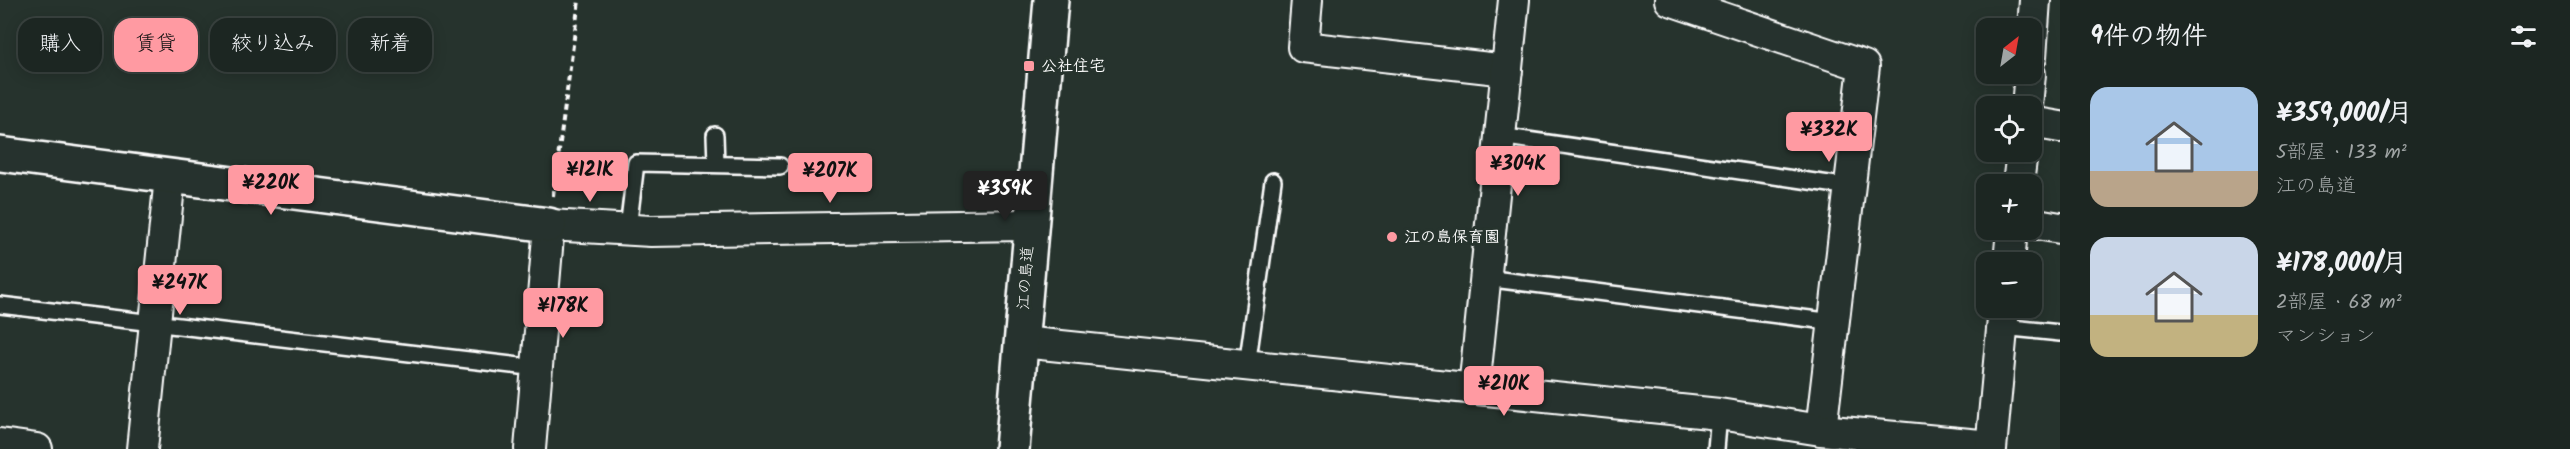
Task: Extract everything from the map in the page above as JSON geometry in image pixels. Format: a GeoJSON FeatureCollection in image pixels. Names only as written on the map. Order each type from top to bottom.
{"type":"FeatureCollection","features":[{"type":"Feature","properties":{"kind":"street","name":"江の島道"},"geometry":{"type":"LineString","coordinates":[[1012,449],[1030,225],[1052,0]]}},
{"type":"Feature","properties":{"kind":"street"},"geometry":{"type":"LineString","coordinates":[[1307,0],[1303,47],[1507,70]]}},
{"type":"Feature","properties":{"kind":"street"},"geometry":{"type":"LineString","coordinates":[[1474,389],[1514,0]]}},
{"type":"Feature","properties":{"kind":"street"},"geometry":{"type":"LineString","coordinates":[[1670,0],[1864,66],[1821,439]]}},
{"type":"Feature","properties":{"kind":"street"},"geometry":{"type":"LineString","coordinates":[[2034,18],[2035,0]]}},
{"type":"Feature","properties":{"kind":"street"},"geometry":{"type":"LineString","coordinates":[[2042,124],[2060,127]]}},
{"type":"Feature","properties":{"kind":"street"},"geometry":{"type":"LineString","coordinates":[[0,154],[549,225],[651,231],[1030,225]]}},
{"type":"Feature","properties":{"kind":"street"},"geometry":{"type":"LineString","coordinates":[[142,449],[170,177]]}},
{"type":"Feature","properties":{"kind":"street"},"geometry":{"type":"LineString","coordinates":[[530,449],[549,225]]}},
{"type":"Feature","properties":{"kind":"street"},"geometry":{"type":"LineString","coordinates":[[2042,225],[2060,228]]}},
{"type":"Feature","properties":{"kind":"street"},"geometry":{"type":"LineString","coordinates":[[1022,342],[1719,414],[1821,439],[1991,448],[2003,318]]}},
{"type":"Feature","properties":{"kind":"street"},"geometry":{"type":"LineString","coordinates":[[0,444],[37,449]]}},
{"type":"Feature","properties":{"kind":"lane"},"geometry":{"type":"LineString","coordinates":[[715,135],[716,164]]}},
{"type":"Feature","properties":{"kind":"lane"},"geometry":{"type":"LineString","coordinates":[[1500,136],[1850,187]]}},
{"type":"Feature","properties":{"kind":"lane"},"geometry":{"type":"LineString","coordinates":[[628,229],[636,163],[780,166]]}},
{"type":"Feature","properties":{"kind":"lane"},"geometry":{"type":"LineString","coordinates":[[1247,366],[1273,181]]}},
{"type":"Feature","properties":{"kind":"lane"},"geometry":{"type":"LineString","coordinates":[[1485,278],[1834,322]]}},
{"type":"Feature","properties":{"kind":"lane"},"geometry":{"type":"LineString","coordinates":[[0,305],[537,368]]}},
{"type":"Feature","properties":{"kind":"lane"},"geometry":{"type":"LineString","coordinates":[[2007,318],[2060,333]]}},
{"type":"Feature","properties":{"kind":"lane"},"geometry":{"type":"LineString","coordinates":[[1716,449],[1719,414]]}},
{"type":"Feature","properties":{"kind":"path"},"geometry":{"type":"LineString","coordinates":[[549,225],[579,0]]}},
{"type":"Feature","properties":{"kind":"place","name":"公社住宅"},"geometry":{"type":"Point","coordinates":[1029,66]}},
{"type":"Feature","properties":{"kind":"place","name":"江の島保育園"},"geometry":{"type":"Point","coordinates":[1392,237]}}]}
